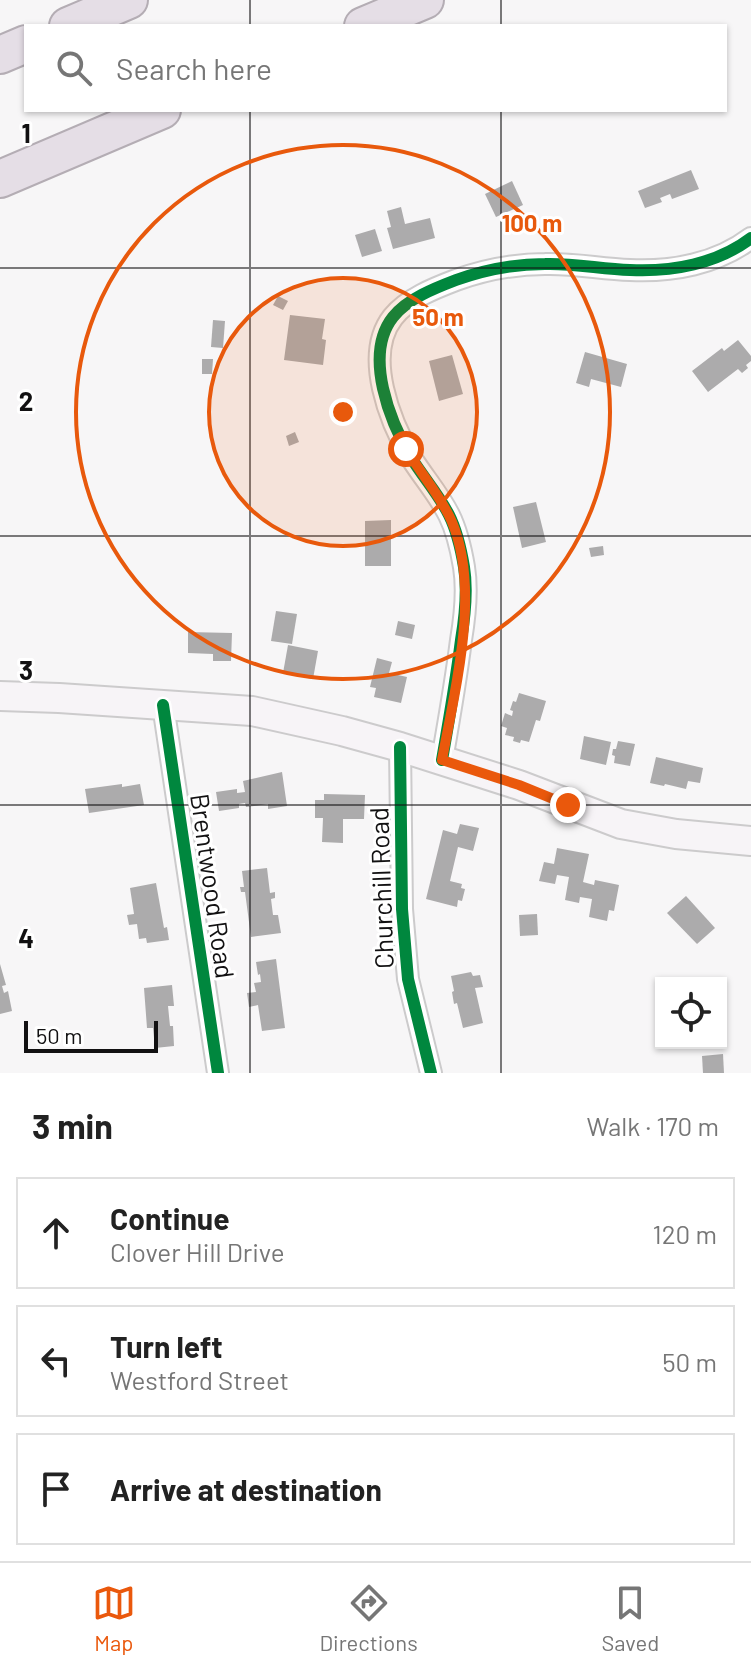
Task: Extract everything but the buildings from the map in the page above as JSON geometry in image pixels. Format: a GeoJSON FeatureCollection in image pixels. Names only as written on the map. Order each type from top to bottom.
{"type":"FeatureCollection","features":[{"type":"Feature","properties":{"kind":"highway"},"geometry":{"type":"LineString","coordinates":[[73,24],[129,0]]}},
{"type":"Feature","properties":{"kind":"highway"},"geometry":{"type":"LineString","coordinates":[[368,24],[425,0]]}},
{"type":"Feature","properties":{"kind":"highway"},"geometry":{"type":"LineString","coordinates":[[0,55],[24,45]]}},
{"type":"Feature","properties":{"kind":"highway"},"geometry":{"type":"LineString","coordinates":[[0,179],[157,112]]}},
{"type":"Feature","properties":{"kind":"main road"},"geometry":{"type":"LineString","coordinates":[[0,696],[252,711],[400,747],[519,785],[621,824],[688,836],[751,841]]}},
{"type":"Feature","properties":{"kind":"street"},"geometry":{"type":"LineString","coordinates":[[442,760],[465,612],[465,570],[451,520],[406,449],[391,414],[379,364],[381,343],[388,324],[398,311],[438,287],[497,268],[542,264],[664,269],[721,256],[751,238]]}},
{"type":"Feature","properties":{"kind":"street","name":"Brentwood Road"},"geometry":{"type":"LineString","coordinates":[[163,705],[218,1073]]}},
{"type":"Feature","properties":{"kind":"street","name":"Churchill Road"},"geometry":{"type":"LineString","coordinates":[[400,747],[402,909],[408,979],[431,1073]]}},
{"type":"Feature","properties":{"kind":"cycle path"},"geometry":{"type":"LineString","coordinates":[[442,760],[464,622],[465,576],[452,521],[412,459],[388,408],[380,369],[384,332],[393,317],[414,299],[456,280],[488,271],[545,264],[630,270],[678,268],[724,254],[751,238]]}},
{"type":"Feature","properties":{"kind":"cycle path"},"geometry":{"type":"LineString","coordinates":[[163,705],[218,1073]]}},
{"type":"Feature","properties":{"kind":"cycle path"},"geometry":{"type":"LineString","coordinates":[[400,747],[402,909],[408,979],[431,1073]]}},
{"type":"Feature","properties":{"kind":"route"},"geometry":{"type":"LineString","coordinates":[[406,449],[448,512],[460,544],[465,570],[465,612],[442,760],[568,805]]}}]}
